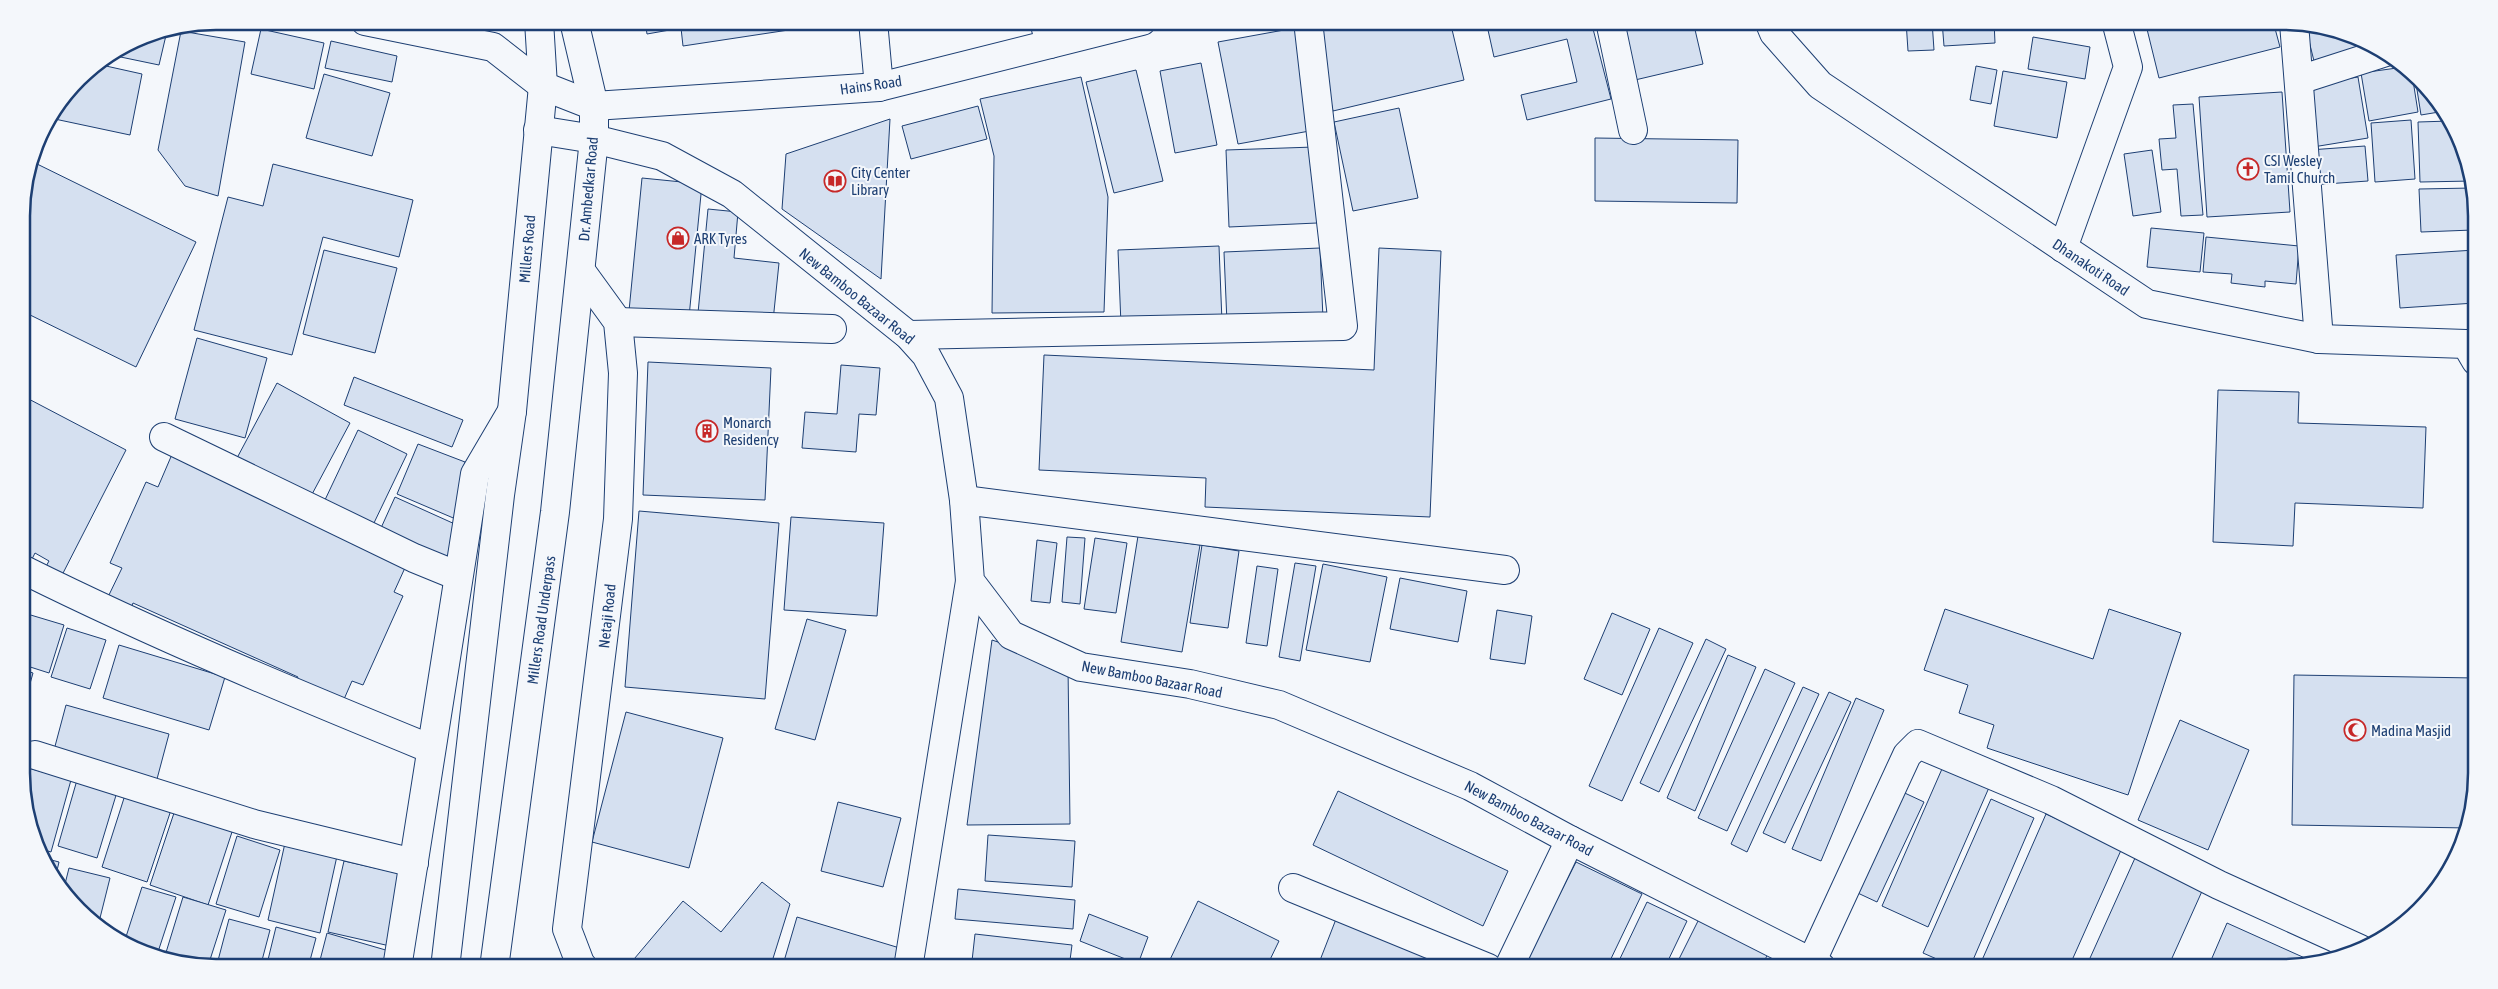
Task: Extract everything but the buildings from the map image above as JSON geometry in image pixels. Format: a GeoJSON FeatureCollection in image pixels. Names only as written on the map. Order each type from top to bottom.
{"type":"FeatureCollection","features":[{"type":"Feature","properties":{"kind":"street"},"geometry":{"type":"LineString","coordinates":[[409,30],[493,47],[543,86],[594,106]]}},
{"type":"Feature","properties":{"kind":"street","name":"Millers Road"},"geometry":{"type":"LineString","coordinates":[[512,411],[543,86],[539,30]]}},
{"type":"Feature","properties":{"kind":"street","name":"Dr. Ambedkar Road"},"geometry":{"type":"LineString","coordinates":[[576,30],[594,106],[592,152],[581,271]]}},
{"type":"Feature","properties":{"kind":"street"},"geometry":{"type":"LineString","coordinates":[[874,30],[879,87]]}},
{"type":"Feature","properties":{"kind":"street","name":"Hains Road"},"geometry":{"type":"LineString","coordinates":[[594,106],[879,87],[1047,33],[1071,30]]}},
{"type":"Feature","properties":{"kind":"street"},"geometry":{"type":"LineString","coordinates":[[908,335],[1343,326],[1309,30]]}},
{"type":"Feature","properties":{"kind":"street"},"geometry":{"type":"LineString","coordinates":[[1612,30],[1634,130]]}},
{"type":"Feature","properties":{"kind":"street","name":"Dhanakoti Road"},"geometry":{"type":"LineString","coordinates":[[1773,30],[1820,85],[2147,304],[2318,339],[2468,350]]}},
{"type":"Feature","properties":{"kind":"street"},"geometry":{"type":"LineString","coordinates":[[2063,248],[2128,67],[2118,30]]}},
{"type":"Feature","properties":{"kind":"street"},"geometry":{"type":"LineString","coordinates":[[2294,30],[2318,339]]}},
{"type":"Feature","properties":{"kind":"street"},"geometry":{"type":"LineString","coordinates":[[2298,80],[2376,55]]}},
{"type":"Feature","properties":{"kind":"street","name":"New Bamboo Bazaar Road"},"geometry":{"type":"LineString","coordinates":[[538,130],[592,152],[662,156],[732,194],[908,335],[926,355],[949,398],[964,500],[970,581],[1011,635],[1081,668],[1190,684],[1279,705],[1470,786],[1570,840],[1804,959]]}},
{"type":"Feature","properties":{"kind":"street"},"geometry":{"type":"LineString","coordinates":[[581,271],[618,322],[832,329]]}},
{"type":"Feature","properties":{"kind":"street","name":"Millers Road Underpass"},"geometry":{"type":"LineString","coordinates":[[495,959],[555,512],[581,271]]}},
{"type":"Feature","properties":{"kind":"street","name":"Netaji Road"},"geometry":{"type":"LineString","coordinates":[[578,959],[567,929],[618,519],[623,373],[618,322]]}},
{"type":"Feature","properties":{"kind":"street"},"geometry":{"type":"LineString","coordinates":[[399,959],[475,474],[512,411]]}},
{"type":"Feature","properties":{"kind":"street"},"geometry":{"type":"LineString","coordinates":[[446,959],[500,495],[512,411]]}},
{"type":"Feature","properties":{"kind":"street"},"geometry":{"type":"LineString","coordinates":[[164,437],[414,558],[458,576]]}},
{"type":"Feature","properties":{"kind":"street"},"geometry":{"type":"LineString","coordinates":[[964,500],[1505,570]]}},
{"type":"Feature","properties":{"kind":"street"},"geometry":{"type":"LineString","coordinates":[[30,573],[124,619],[276,686],[431,749]]}},
{"type":"Feature","properties":{"kind":"street"},"geometry":{"type":"LineString","coordinates":[[909,959],[970,581]]}},
{"type":"Feature","properties":{"kind":"street"},"geometry":{"type":"LineString","coordinates":[[1819,959],[1907,755],[1918,744],[2051,800],[2219,885],[2352,945]]}},
{"type":"Feature","properties":{"kind":"street"},"geometry":{"type":"LineString","coordinates":[[35,755],[254,824],[414,863]]}},
{"type":"Feature","properties":{"kind":"street"},"geometry":{"type":"LineString","coordinates":[[1512,959],[1570,840]]}},
{"type":"Feature","properties":{"kind":"street"},"geometry":{"type":"LineString","coordinates":[[1293,888],[1466,959]]}},
{"type":"Feature","properties":{"kind":"place","name":"CSI Wesley Tamil Church"},"geometry":{"type":"Point","coordinates":[2248,169]}},
{"type":"Feature","properties":{"kind":"place","name":"City Center Library"},"geometry":{"type":"Point","coordinates":[835,181]}},
{"type":"Feature","properties":{"kind":"place","name":"ARK Tyres"},"geometry":{"type":"Point","coordinates":[678,238]}},
{"type":"Feature","properties":{"kind":"place","name":"Monarch Residency"},"geometry":{"type":"Point","coordinates":[707,431]}},
{"type":"Feature","properties":{"kind":"place","name":"Madina Masjid"},"geometry":{"type":"Point","coordinates":[2355,730]}}]}
